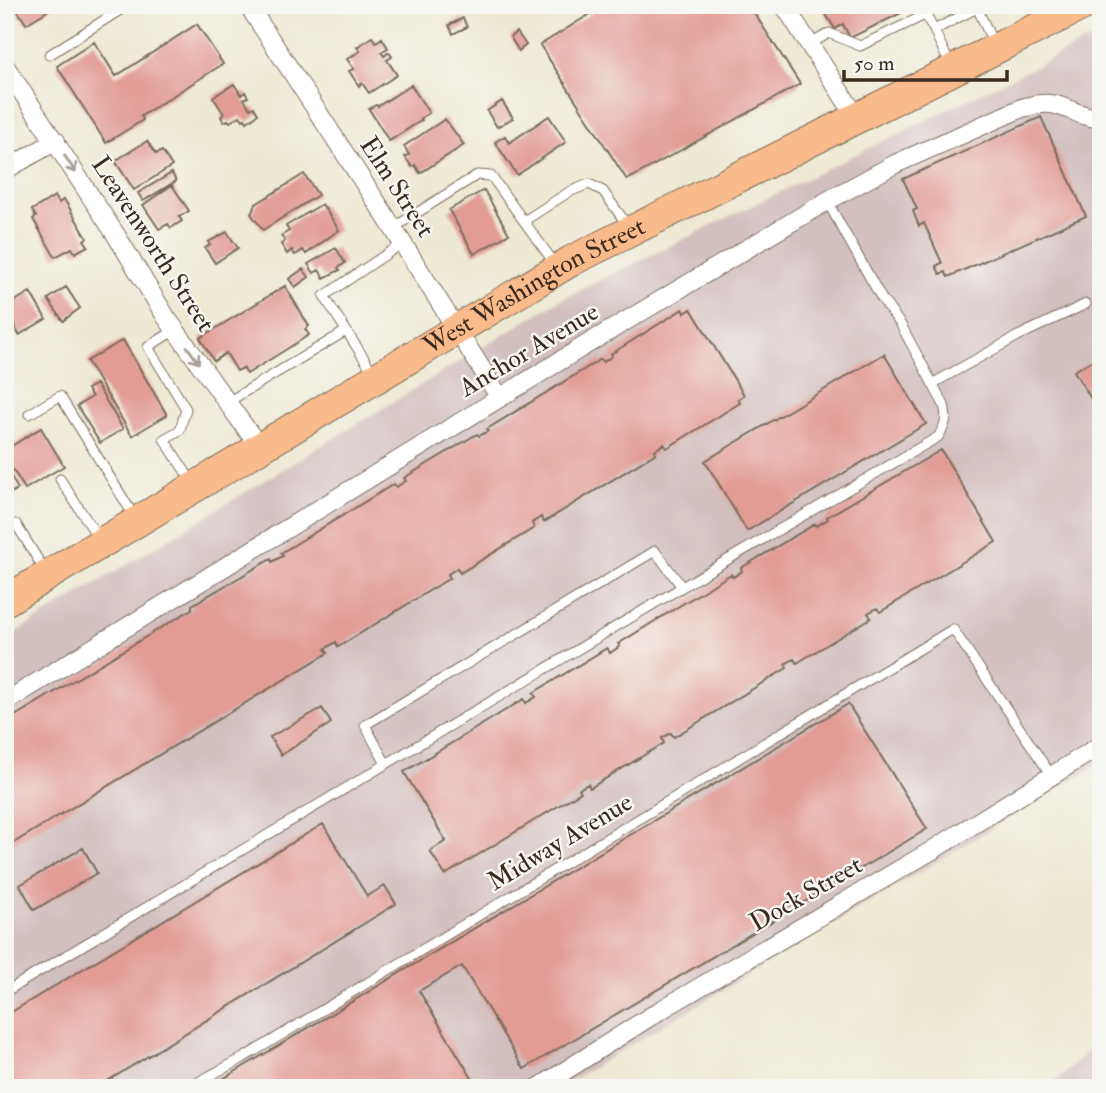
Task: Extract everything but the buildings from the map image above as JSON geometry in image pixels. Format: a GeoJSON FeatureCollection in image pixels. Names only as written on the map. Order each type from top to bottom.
{"type":"FeatureCollection","features":[{"type":"Feature","properties":{"kind":"main road","name":"West Washington Street"},"geometry":{"type":"LineString","coordinates":[[5,601],[558,268],[996,49],[1066,9]]}},
{"type":"Feature","properties":{"kind":"street","name":"Elm Street"},"geometry":{"type":"LineString","coordinates":[[248,5],[398,235],[500,398]]}},
{"type":"Feature","properties":{"kind":"street"},"geometry":{"type":"LineString","coordinates":[[784,5],[857,118]]}},
{"type":"Feature","properties":{"kind":"street","name":"Leavenworth Street"},"geometry":{"type":"LineString","coordinates":[[5,66],[56,141],[175,330],[260,448]]}},
{"type":"Feature","properties":{"kind":"street","name":"Anchor Avenue"},"geometry":{"type":"LineString","coordinates":[[5,702],[500,398],[827,201],[895,164],[1038,103],[1058,105],[1076,114],[1101,118]]}},
{"type":"Feature","properties":{"kind":"street"},"geometry":{"type":"LineString","coordinates":[[5,170],[56,141]]}},
{"type":"Feature","properties":{"kind":"street","name":"Dock Street"},"geometry":{"type":"LineString","coordinates":[[538,1088],[659,1011],[931,851],[1101,745]]}},
{"type":"Feature","properties":{"kind":"lane"},"geometry":{"type":"LineString","coordinates":[[49,55],[128,5]]}},
{"type":"Feature","properties":{"kind":"lane"},"geometry":{"type":"LineString","coordinates":[[920,5],[953,70]]}},
{"type":"Feature","properties":{"kind":"lane"},"geometry":{"type":"LineString","coordinates":[[934,30],[976,7],[996,49]]}},
{"type":"Feature","properties":{"kind":"lane"},"geometry":{"type":"LineString","coordinates":[[809,45],[829,33],[860,46],[925,15]]}},
{"type":"Feature","properties":{"kind":"lane"},"geometry":{"type":"LineString","coordinates":[[376,378],[324,296],[398,235],[477,176],[491,176],[558,268]]}},
{"type":"Feature","properties":{"kind":"lane"},"geometry":{"type":"LineString","coordinates":[[524,221],[569,192],[589,184],[603,191],[631,231]]}},
{"type":"Feature","properties":{"kind":"lane"},"geometry":{"type":"LineString","coordinates":[[5,992],[938,437],[945,426],[947,414],[901,325],[882,299],[827,201]]}},
{"type":"Feature","properties":{"kind":"lane"},"geometry":{"type":"LineString","coordinates":[[932,384],[1018,336],[1086,304]]}},
{"type":"Feature","properties":{"kind":"lane"},"geometry":{"type":"LineString","coordinates":[[175,330],[148,347],[186,409],[180,430],[164,439],[195,486]]}},
{"type":"Feature","properties":{"kind":"lane"},"geometry":{"type":"LineString","coordinates":[[226,403],[346,331]]}},
{"type":"Feature","properties":{"kind":"lane"},"geometry":{"type":"LineString","coordinates":[[29,414],[60,396],[137,521]]}},
{"type":"Feature","properties":{"kind":"lane"},"geometry":{"type":"LineString","coordinates":[[60,479],[101,544]]}},
{"type":"Feature","properties":{"kind":"lane"},"geometry":{"type":"LineString","coordinates":[[5,530],[16,524],[48,576]]}},
{"type":"Feature","properties":{"kind":"lane"},"geometry":{"type":"LineString","coordinates":[[386,764],[365,725],[655,551],[682,587]]}},
{"type":"Feature","properties":{"kind":"lane","name":"Midway Avenue"},"geometry":{"type":"LineString","coordinates":[[187,1088],[255,1051],[953,629],[1051,775]]}},
{"type":"Feature","properties":{"kind":"shaded area"},"geometry":{"type":"Polygon","coordinates":[[[1101,34],[1101,763],[559,1088],[5,1088],[5,639],[560,300],[1101,34]]]}},
{"type":"Feature","properties":{"kind":"shaded area"},"geometry":{"type":"Polygon","coordinates":[[[1101,1039],[1101,1088],[1048,1088],[1101,1039]]]}}]}
